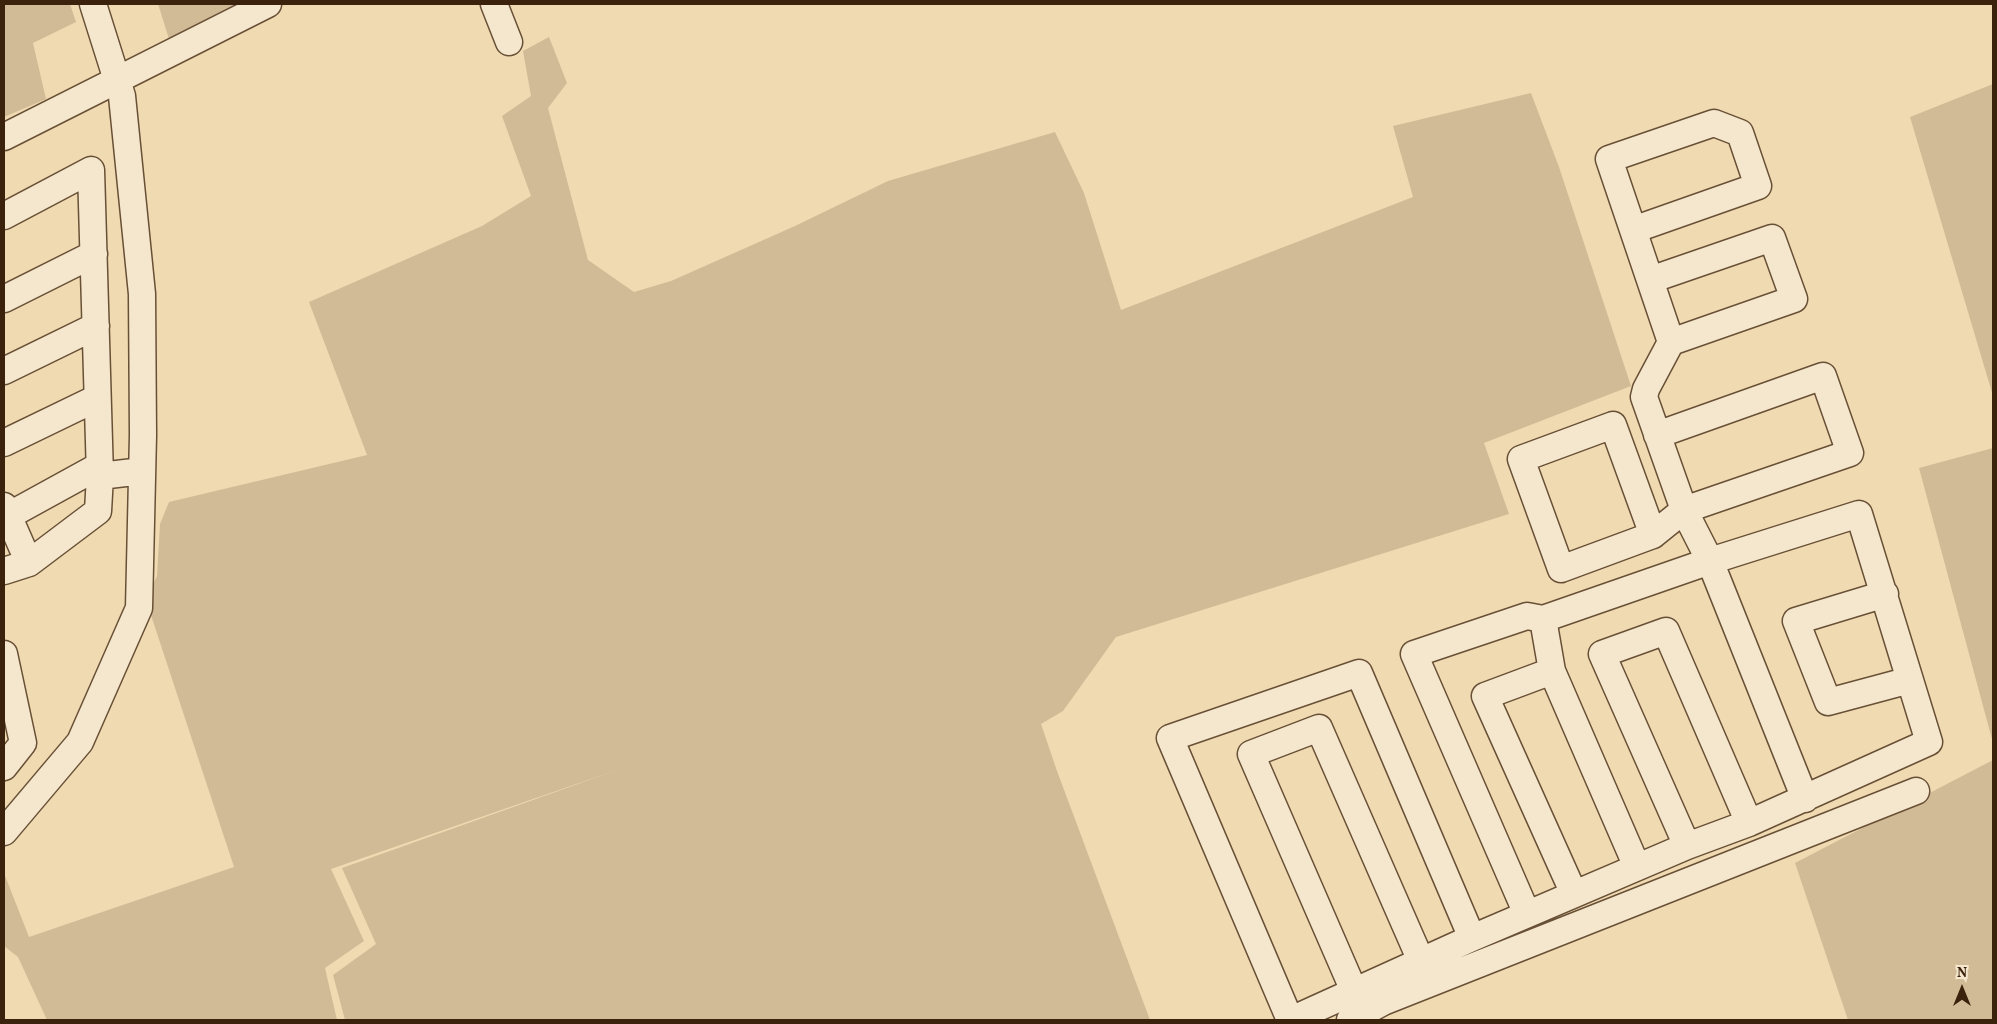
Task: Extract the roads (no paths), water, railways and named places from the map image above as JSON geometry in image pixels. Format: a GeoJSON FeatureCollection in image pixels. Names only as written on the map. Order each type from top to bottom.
{"type":"FeatureCollection","features":[{"type":"Feature","properties":{"kind":"street"},"geometry":{"type":"LineString","coordinates":[[4,832],[80,742],[139,608],[142,471],[142,294],[122,96],[93,4]]}},
{"type":"Feature","properties":{"kind":"street"},"geometry":{"type":"LineString","coordinates":[[4,137],[268,4]]}},
{"type":"Feature","properties":{"kind":"street"},"geometry":{"type":"LineString","coordinates":[[494,4],[509,42]]}},
{"type":"Feature","properties":{"kind":"street"},"geometry":{"type":"LineString","coordinates":[[1633,230],[1758,186],[1740,133],[1714,123],[1609,159],[1633,230],[1671,342]]}},
{"type":"Feature","properties":{"kind":"street"},"geometry":{"type":"LineString","coordinates":[[4,216],[91,170],[100,471],[98,511],[29,563],[4,571]]}},
{"type":"Feature","properties":{"kind":"street"},"geometry":{"type":"LineString","coordinates":[[1650,280],[1772,238],[1794,299],[1671,342],[1646,388],[1644,397],[1684,510],[1710,561],[1804,799]]}},
{"type":"Feature","properties":{"kind":"street"},"geometry":{"type":"LineString","coordinates":[[4,299],[94,254]]}},
{"type":"Feature","properties":{"kind":"street"},"geometry":{"type":"LineString","coordinates":[[4,371],[96,326]]}},
{"type":"Feature","properties":{"kind":"street"},"geometry":{"type":"LineString","coordinates":[[1653,535],[1613,425],[1520,459],[1561,569],[1653,535],[1684,510],[1850,453],[1823,376],[1657,435]]}},
{"type":"Feature","properties":{"kind":"street"},"geometry":{"type":"LineString","coordinates":[[4,443],[97,398]]}},
{"type":"Feature","properties":{"kind":"street"},"geometry":{"type":"LineString","coordinates":[[29,563],[6,511],[100,471],[142,471]]}},
{"type":"Feature","properties":{"kind":"street"},"geometry":{"type":"LineString","coordinates":[[1472,938],[1359,672],[1170,738],[1290,1020],[1527,914],[1687,846],[1749,823],[1929,742],[1859,514],[1710,561],[1543,618],[1527,616],[1414,654],[1527,914]]}},
{"type":"Feature","properties":{"kind":"street"},"geometry":{"type":"LineString","coordinates":[[1885,594],[1796,621],[1828,702],[1910,680]]}},
{"type":"Feature","properties":{"kind":"street"},"geometry":{"type":"LineString","coordinates":[[1543,618],[1552,671],[1637,868]]}},
{"type":"Feature","properties":{"kind":"street"},"geometry":{"type":"LineString","coordinates":[[1687,846],[1602,654],[1666,631],[1749,823]]}},
{"type":"Feature","properties":{"kind":"street"},"geometry":{"type":"LineString","coordinates":[[4,654],[23,744],[4,767]]}},
{"type":"Feature","properties":{"kind":"street"},"geometry":{"type":"LineString","coordinates":[[1552,671],[1485,696],[1574,894]]}},
{"type":"Feature","properties":{"kind":"street"},"geometry":{"type":"LineString","coordinates":[[1354,991],[1251,754],[1319,728],[1421,961]]}},
{"type":"Feature","properties":{"kind":"street"},"geometry":{"type":"LineString","coordinates":[[1350,1020],[1383,1002],[1916,791]]}}]}
